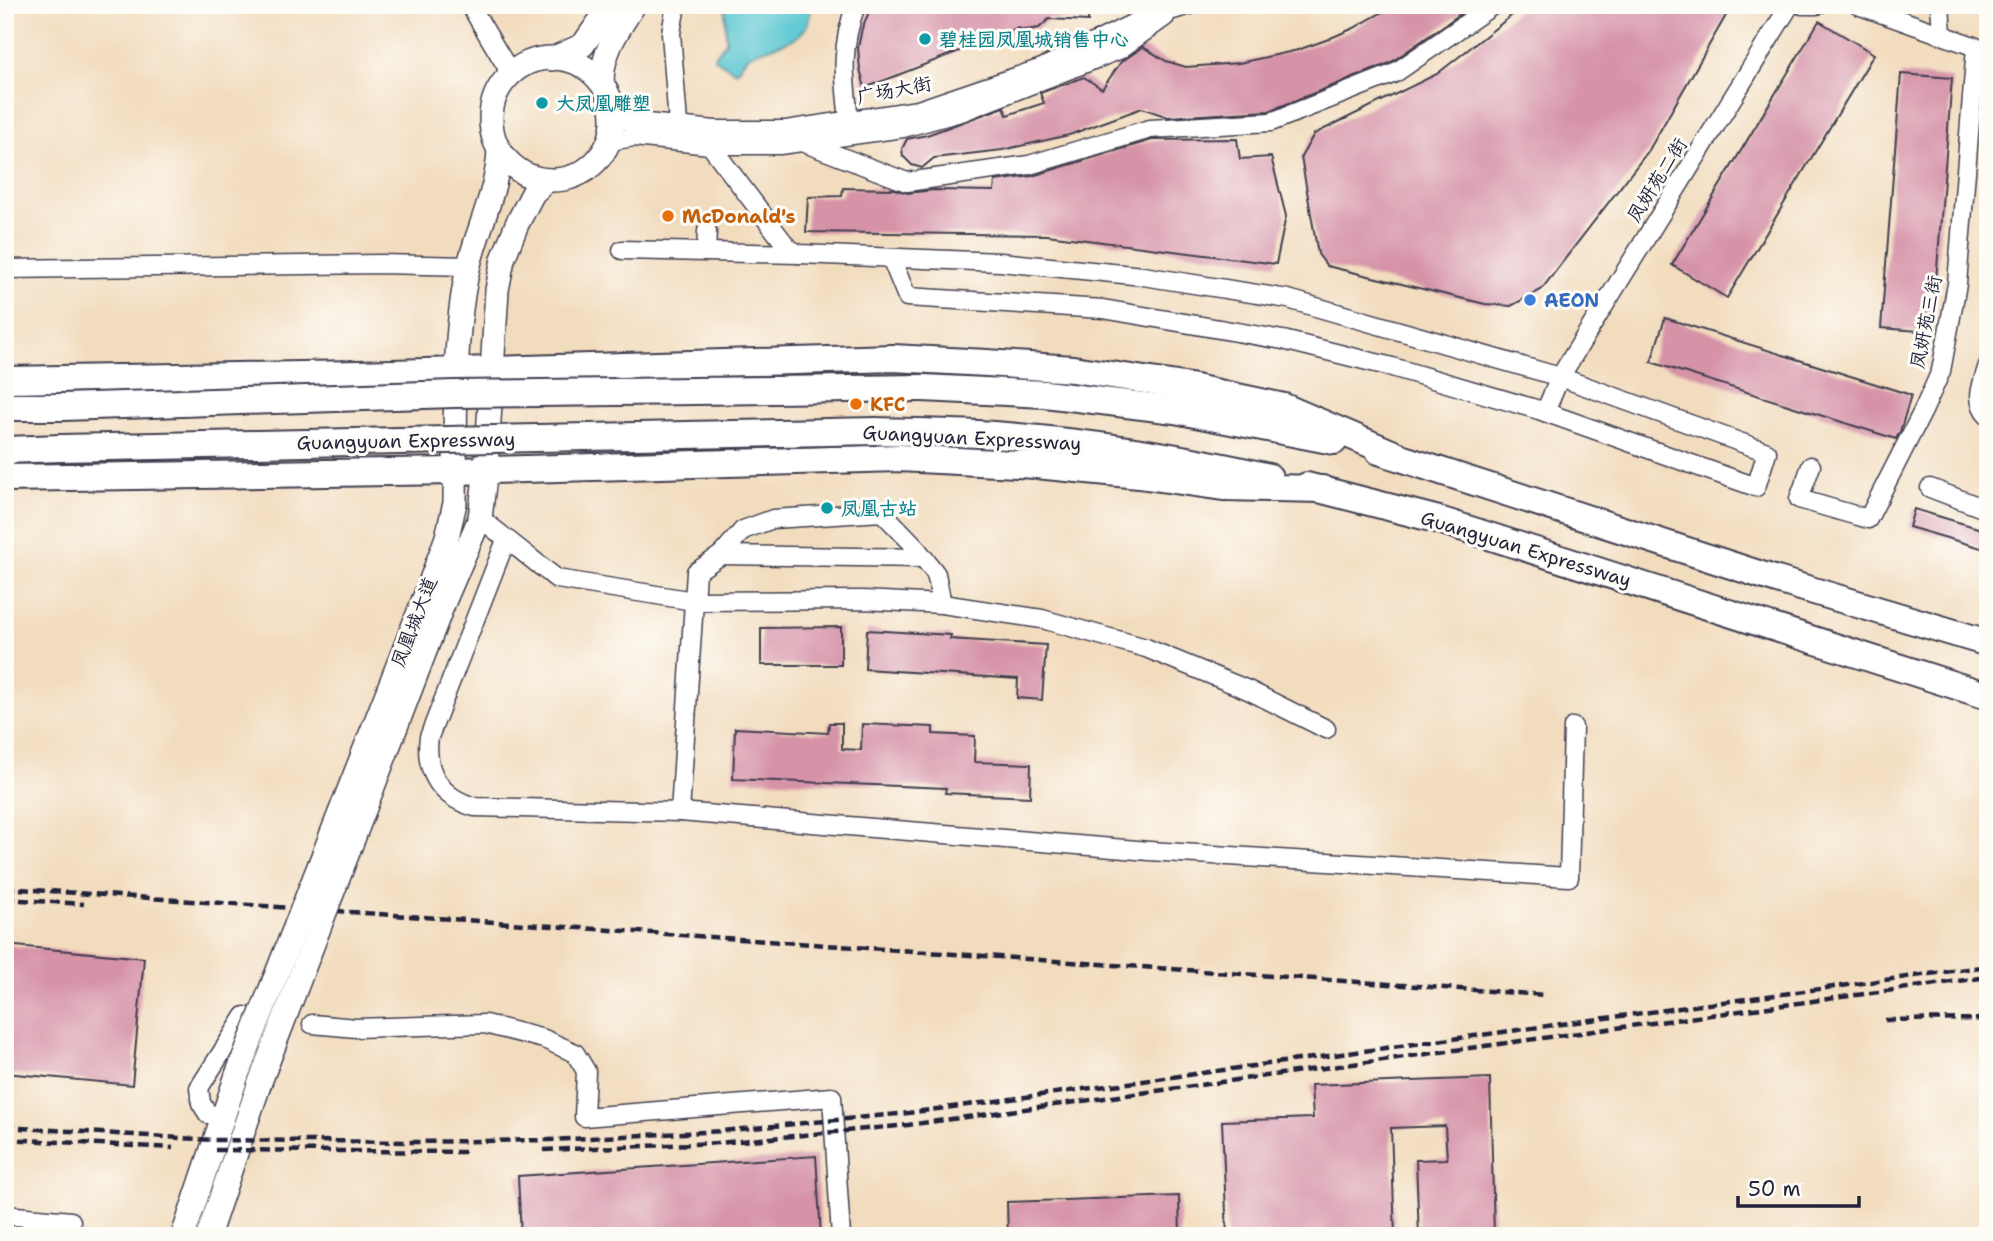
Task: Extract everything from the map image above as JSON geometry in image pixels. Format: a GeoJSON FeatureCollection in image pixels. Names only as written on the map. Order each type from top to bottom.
{"type":"FeatureCollection","features":[{"type":"Feature","properties":{"kind":"highway"},"geometry":{"type":"LineString","coordinates":[[5,380],[715,365],[893,358],[1073,369],[1190,387],[1284,407],[1396,455],[1777,580],[1988,643]]}},
{"type":"Feature","properties":{"kind":"highway"},"geometry":{"type":"LineString","coordinates":[[5,407],[454,394],[923,388],[1045,394],[1175,410],[1279,429],[1396,455]]}},
{"type":"Feature","properties":{"kind":"highway","name":"Guangyuan Expressway"},"geometry":{"type":"LineString","coordinates":[[5,450],[876,431],[991,435],[1098,445],[1209,463],[1439,520],[1988,696]]}},
{"type":"Feature","properties":{"kind":"highway"},"geometry":{"type":"LineString","coordinates":[[5,478],[456,471],[900,458],[1139,475],[1223,487],[1322,489]]}},
{"type":"Feature","properties":{"kind":"main road"},"geometry":{"type":"LineString","coordinates":[[552,59],[569,61],[587,69],[602,83],[614,121],[610,141],[600,158],[585,171],[567,178],[547,180],[528,175],[511,164],[499,149],[492,130],[492,109],[499,90],[511,74],[528,63],[552,59],[583,45],[611,5]]}},
{"type":"Feature","properties":{"kind":"main road"},"geometry":{"type":"LineString","coordinates":[[602,83],[605,55],[634,5]]}},
{"type":"Feature","properties":{"kind":"main road","name":"凤凰城大道"},"geometry":{"type":"LineString","coordinates":[[208,1236],[260,1082],[434,602],[452,520],[456,471],[457,370],[462,312],[469,266],[499,172],[499,149]]}},
{"type":"Feature","properties":{"kind":"main road","name":"凤凰城大道"},"geometry":{"type":"LineString","coordinates":[[183,1236],[237,1075],[434,602],[480,518],[486,469],[497,290],[503,259],[533,193],[547,180]]}},
{"type":"Feature","properties":{"kind":"street"},"geometry":{"type":"LineString","coordinates":[[470,5],[511,74]]}},
{"type":"Feature","properties":{"kind":"street"},"geometry":{"type":"LineString","coordinates":[[610,141],[679,134],[671,33],[676,5]]}},
{"type":"Feature","properties":{"kind":"street"},"geometry":{"type":"LineString","coordinates":[[849,120],[845,43],[856,5]]}},
{"type":"Feature","properties":{"kind":"street","name":"广场大街"},"geometry":{"type":"LineString","coordinates":[[679,134],[715,130],[786,130],[918,110],[1042,68],[1140,20],[1190,5]]}},
{"type":"Feature","properties":{"kind":"street"},"geometry":{"type":"LineString","coordinates":[[802,142],[906,182],[1028,165],[1150,129],[1272,122],[1395,73],[1493,5]]}},
{"type":"Feature","properties":{"kind":"street","name":"凤妍苑二街"},"geometry":{"type":"LineString","coordinates":[[1545,412],[1560,377],[1790,5]]}},
{"type":"Feature","properties":{"kind":"street"},"geometry":{"type":"LineString","coordinates":[[1802,5],[1817,5]]}},
{"type":"Feature","properties":{"kind":"street","name":"凤妍苑三街"},"geometry":{"type":"LineString","coordinates":[[1811,467],[1799,499],[1868,519],[1941,371],[1956,284],[1976,47],[1858,5]]}},
{"type":"Feature","properties":{"kind":"street"},"geometry":{"type":"LineString","coordinates":[[1940,5],[1942,34]]}},
{"type":"Feature","properties":{"kind":"street","name":"广场大街"},"geometry":{"type":"LineString","coordinates":[[612,108],[628,121],[710,145],[780,145],[903,128],[964,111],[1119,50],[1172,12]]}},
{"type":"Feature","properties":{"kind":"street"},"geometry":{"type":"LineString","coordinates":[[710,145],[788,248],[799,254]]}},
{"type":"Feature","properties":{"kind":"street"},"geometry":{"type":"LineString","coordinates":[[706,252],[707,231]]}},
{"type":"Feature","properties":{"kind":"street"},"geometry":{"type":"LineString","coordinates":[[622,250],[799,254],[1000,262],[1143,276],[1288,299],[1560,377],[1767,452],[1756,487],[1545,412],[1392,367],[1283,341],[1103,309],[907,297],[891,258]]}},
{"type":"Feature","properties":{"kind":"street"},"geometry":{"type":"LineString","coordinates":[[5,269],[381,264],[469,266]]}},
{"type":"Feature","properties":{"kind":"street"},"geometry":{"type":"LineString","coordinates":[[1988,365],[1979,396],[1980,406],[1988,415]]}},
{"type":"Feature","properties":{"kind":"street"},"geometry":{"type":"LineString","coordinates":[[1930,488],[1988,510]]}},
{"type":"Feature","properties":{"kind":"street"},"geometry":{"type":"LineString","coordinates":[[680,812],[696,572],[721,555],[743,530],[773,519],[882,513],[936,574],[942,604]]}},
{"type":"Feature","properties":{"kind":"street"},"geometry":{"type":"LineString","coordinates":[[480,518],[557,579],[694,601],[863,600],[942,604],[1042,619],[1146,648],[1248,690],[1326,729]]}},
{"type":"Feature","properties":{"kind":"street"},"geometry":{"type":"LineString","coordinates":[[506,540],[429,737],[428,759],[435,780],[448,795],[475,807],[680,812],[1149,851],[1569,877],[1573,727]]}},
{"type":"Feature","properties":{"kind":"street"},"geometry":{"type":"LineString","coordinates":[[721,555],[924,558]]}},
{"type":"Feature","properties":{"kind":"street"},"geometry":{"type":"LineString","coordinates":[[225,1116],[208,1114],[201,1103],[199,1088],[245,1016]]}},
{"type":"Feature","properties":{"kind":"street"},"geometry":{"type":"LineString","coordinates":[[312,1024],[356,1028],[485,1024],[544,1040],[575,1053],[586,1071],[584,1117],[832,1097],[841,1236]]}},
{"type":"Feature","properties":{"kind":"street"},"geometry":{"type":"LineString","coordinates":[[5,1215],[71,1221],[70,1236]]}},
{"type":"Feature","properties":{"kind":"water"},"geometry":{"type":"Polygon","coordinates":[[[725,5],[810,5],[809,18],[806,28],[799,35],[750,55],[736,72],[714,58],[726,41],[725,5]]]}},
{"type":"Feature","properties":{"kind":"building","name":"碧桂园凤凰城销售中心"},"geometry":{"type":"Polygon","coordinates":[[[872,5],[1089,5],[1088,21],[1049,19],[1039,28],[1018,28],[865,88],[858,48],[862,28],[872,5]]]}},
{"type":"Feature","properties":{"kind":"building"},"geometry":{"type":"Polygon","coordinates":[[[1395,5],[1473,5],[1390,63],[1269,111],[1168,117],[1142,108],[1069,135],[1002,150],[934,158],[922,168],[912,165],[903,156],[902,149],[907,139],[927,135],[1004,107],[1007,115],[1044,103],[1040,93],[1084,77],[1102,89],[1121,62],[1143,47],[1166,61],[1186,67],[1239,63],[1298,50],[1326,40],[1395,5]]]}},
{"type":"Feature","properties":{"kind":"building"},"geometry":{"type":"Polygon","coordinates":[[[1525,5],[1732,5],[1649,150],[1541,290],[1511,306],[1485,304],[1327,266],[1318,254],[1301,157],[1314,134],[1437,74],[1525,5]]]}},
{"type":"Feature","properties":{"kind":"building"},"geometry":{"type":"Polygon","coordinates":[[[1819,21],[1874,54],[1727,298],[1672,265],[1819,21]]]}},
{"type":"Feature","properties":{"kind":"building"},"geometry":{"type":"Polygon","coordinates":[[[1901,74],[1952,78],[1932,332],[1881,328],[1901,74]]]}},
{"type":"Feature","properties":{"kind":"building"},"geometry":{"type":"Polygon","coordinates":[[[1237,139],[1240,159],[1271,157],[1286,216],[1276,264],[1047,235],[806,232],[808,197],[842,196],[843,188],[894,189],[908,193],[934,190],[994,191],[995,181],[1032,176],[1152,140],[1237,139]]]}},
{"type":"Feature","properties":{"kind":"building"},"geometry":{"type":"Polygon","coordinates":[[[1665,318],[1911,395],[1900,432],[1896,439],[1651,362],[1665,318]]]}},
{"type":"Feature","properties":{"kind":"building"},"geometry":{"type":"Polygon","coordinates":[[[1914,509],[1988,531],[1988,550],[1909,527],[1914,509]]]}},
{"type":"Feature","properties":{"kind":"building"},"geometry":{"type":"Polygon","coordinates":[[[841,627],[841,665],[761,665],[761,628],[841,627]]]}},
{"type":"Feature","properties":{"kind":"building"},"geometry":{"type":"Polygon","coordinates":[[[867,630],[1046,645],[1042,700],[1017,698],[1018,679],[865,669],[867,630]]]}},
{"type":"Feature","properties":{"kind":"building"},"geometry":{"type":"Polygon","coordinates":[[[829,723],[842,723],[842,749],[861,750],[862,724],[933,727],[933,734],[975,736],[974,762],[1031,764],[1030,797],[945,793],[946,788],[733,779],[735,728],[828,733],[829,723]]]}},
{"type":"Feature","properties":{"kind":"building"},"geometry":{"type":"Polygon","coordinates":[[[5,945],[144,958],[132,1085],[5,1073],[5,945]]]}},
{"type":"Feature","properties":{"kind":"building"},"geometry":{"type":"Polygon","coordinates":[[[1490,1078],[1494,1236],[1419,1236],[1416,1160],[1447,1159],[1445,1126],[1391,1128],[1395,1236],[1227,1236],[1222,1121],[1313,1118],[1311,1085],[1490,1078]]]}},
{"type":"Feature","properties":{"kind":"building"},"geometry":{"type":"Polygon","coordinates":[[[816,1156],[821,1236],[521,1236],[518,1176],[816,1156]]]}},
{"type":"Feature","properties":{"kind":"building"},"geometry":{"type":"Polygon","coordinates":[[[1179,1196],[1180,1236],[1008,1236],[1007,1202],[1179,1196]]]}},
{"type":"Feature","properties":{"kind":"railway"},"geometry":{"type":"LineString","coordinates":[[5,888],[1546,995]]}},
{"type":"Feature","properties":{"kind":"railway"},"geometry":{"type":"LineString","coordinates":[[5,899],[84,904]]}},
{"type":"Feature","properties":{"kind":"railway"},"geometry":{"type":"LineString","coordinates":[[5,1127],[213,1140],[411,1142],[549,1140],[722,1131],[908,1113],[1988,966]]}},
{"type":"Feature","properties":{"kind":"railway"},"geometry":{"type":"LineString","coordinates":[[544,1150],[719,1143],[908,1125],[1988,977]]}},
{"type":"Feature","properties":{"kind":"railway"},"geometry":{"type":"LineString","coordinates":[[1885,1020],[1988,1019]]}},
{"type":"Feature","properties":{"kind":"railway"},"geometry":{"type":"LineString","coordinates":[[5,1139],[173,1148]]}},
{"type":"Feature","properties":{"kind":"railway"},"geometry":{"type":"LineString","coordinates":[[215,1150],[470,1152]]}},
{"type":"Feature","properties":{"kind":"place","name":"碧桂园凤凰城销售中心"},"geometry":{"type":"Point","coordinates":[925,39]}},
{"type":"Feature","properties":{"kind":"place","name":"大凤凰雕塑"},"geometry":{"type":"Point","coordinates":[542,103]}},
{"type":"Feature","properties":{"kind":"place","name":"McDonald's"},"geometry":{"type":"Point","coordinates":[668,216]}},
{"type":"Feature","properties":{"kind":"place","name":"AEON"},"geometry":{"type":"Point","coordinates":[1530,300]}},
{"type":"Feature","properties":{"kind":"place","name":"KFC"},"geometry":{"type":"Point","coordinates":[856,404]}},
{"type":"Feature","properties":{"kind":"place","name":"凤凰古站"},"geometry":{"type":"Point","coordinates":[827,508]}}]}
